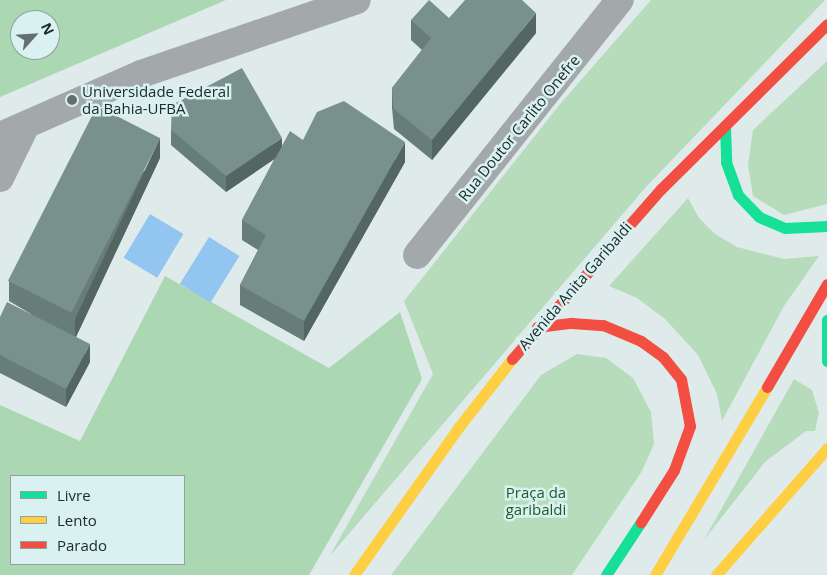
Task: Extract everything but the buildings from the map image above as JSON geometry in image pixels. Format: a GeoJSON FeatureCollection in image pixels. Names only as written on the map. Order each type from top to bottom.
{"type":"FeatureCollection","features":[{"type":"Feature","properties":{"kind":"main road","name":"Avenida Anita Garibaldi"},"geometry":{"type":"LineString","coordinates":[[354,575],[458,428],[537,328],[661,189],[827,24]]}},
{"type":"Feature","properties":{"kind":"main road"},"geometry":{"type":"LineString","coordinates":[[725,126],[726,162],[738,195],[759,217],[785,228],[827,226]]}},
{"type":"Feature","properties":{"kind":"main road"},"geometry":{"type":"LineString","coordinates":[[655,575],[717,475],[827,284]]}},
{"type":"Feature","properties":{"kind":"main road"},"geometry":{"type":"LineString","coordinates":[[827,320],[827,361]]}},
{"type":"Feature","properties":{"kind":"main road"},"geometry":{"type":"LineString","coordinates":[[537,328],[571,323],[602,325],[632,337],[663,358],[681,380],[688,403],[690,426],[674,470],[606,575]]}},
{"type":"Feature","properties":{"kind":"main road"},"geometry":{"type":"LineString","coordinates":[[716,575],[827,448]]}},
{"type":"Feature","properties":{"kind":"street"},"geometry":{"type":"LineString","coordinates":[[0,136],[140,74],[357,0]]}},
{"type":"Feature","properties":{"kind":"street","name":"Rua Doutor Carlito Onefre"},"geometry":{"type":"LineString","coordinates":[[417,255],[620,0]]}},
{"type":"Feature","properties":{"kind":"street"},"geometry":{"type":"LineString","coordinates":[[0,178],[26,125]]}},
{"type":"Feature","properties":{"kind":"green space"},"geometry":{"type":"Polygon","coordinates":[[[0,0],[226,0],[0,97],[0,0]]]}},
{"type":"Feature","properties":{"kind":"green space"},"geometry":{"type":"Polygon","coordinates":[[[651,0],[825,0],[645,188],[329,557],[433,374],[404,301],[561,103],[651,0]]]}},
{"type":"Feature","properties":{"kind":"green space"},"geometry":{"type":"Polygon","coordinates":[[[827,61],[827,204],[784,215],[753,196],[748,165],[753,130],[827,61]]]}},
{"type":"Feature","properties":{"kind":"green space"},"geometry":{"type":"Polygon","coordinates":[[[688,198],[699,218],[715,234],[737,247],[784,259],[819,256],[784,306],[722,421],[717,394],[698,355],[665,319],[637,298],[609,286],[688,198]]]}},
{"type":"Feature","properties":{"kind":"green space"},"geometry":{"type":"Polygon","coordinates":[[[165,276],[329,368],[400,312],[422,379],[309,575],[0,575],[0,405],[80,441],[165,276]]]}},
{"type":"Feature","properties":{"kind":"green space","name":"Praça da garibaldi"},"geometry":{"type":"Polygon","coordinates":[[[577,354],[606,358],[633,378],[651,412],[654,444],[642,471],[572,575],[391,575],[541,375],[577,354]]]}},
{"type":"Feature","properties":{"kind":"green space"},"geometry":{"type":"Polygon","coordinates":[[[794,379],[812,390],[819,413],[815,431],[806,431],[765,462],[704,540],[794,379]]]}},
{"type":"Feature","properties":{"kind":"water"},"geometry":{"type":"Polygon","coordinates":[[[150,214],[183,234],[157,278],[124,258],[150,214]]]}},
{"type":"Feature","properties":{"kind":"water"},"geometry":{"type":"Polygon","coordinates":[[[209,237],[240,256],[210,303],[180,284],[209,237]]]}},
{"type":"Feature","properties":{"kind":"traffic: fast"},"geometry":{"type":"LineString","coordinates":[[725,126],[726,162],[738,195],[759,217],[785,228],[827,226]]}},
{"type":"Feature","properties":{"kind":"traffic: fast"},"geometry":{"type":"LineString","coordinates":[[827,320],[827,361]]}},
{"type":"Feature","properties":{"kind":"traffic: fast"},"geometry":{"type":"LineString","coordinates":[[606,575],[641,522]]}},
{"type":"Feature","properties":{"kind":"traffic: slow"},"geometry":{"type":"LineString","coordinates":[[354,575],[458,428],[512,359]]}},
{"type":"Feature","properties":{"kind":"traffic: slow"},"geometry":{"type":"LineString","coordinates":[[655,575],[767,387]]}},
{"type":"Feature","properties":{"kind":"traffic: slow"},"geometry":{"type":"LineString","coordinates":[[716,575],[827,448]]}},
{"type":"Feature","properties":{"kind":"traffic: jam"},"geometry":{"type":"LineString","coordinates":[[512,359],[661,189],[827,24]]}},
{"type":"Feature","properties":{"kind":"traffic: jam"},"geometry":{"type":"LineString","coordinates":[[767,387],[827,284]]}},
{"type":"Feature","properties":{"kind":"traffic: jam"},"geometry":{"type":"LineString","coordinates":[[537,327],[571,323],[603,325],[641,341],[663,357],[681,379],[690,426],[674,470],[641,522]]}},
{"type":"Feature","properties":{"kind":"place","name":"Universidade Federal da Bahia-UFBA"},"geometry":{"type":"Point","coordinates":[72,100]}}]}
